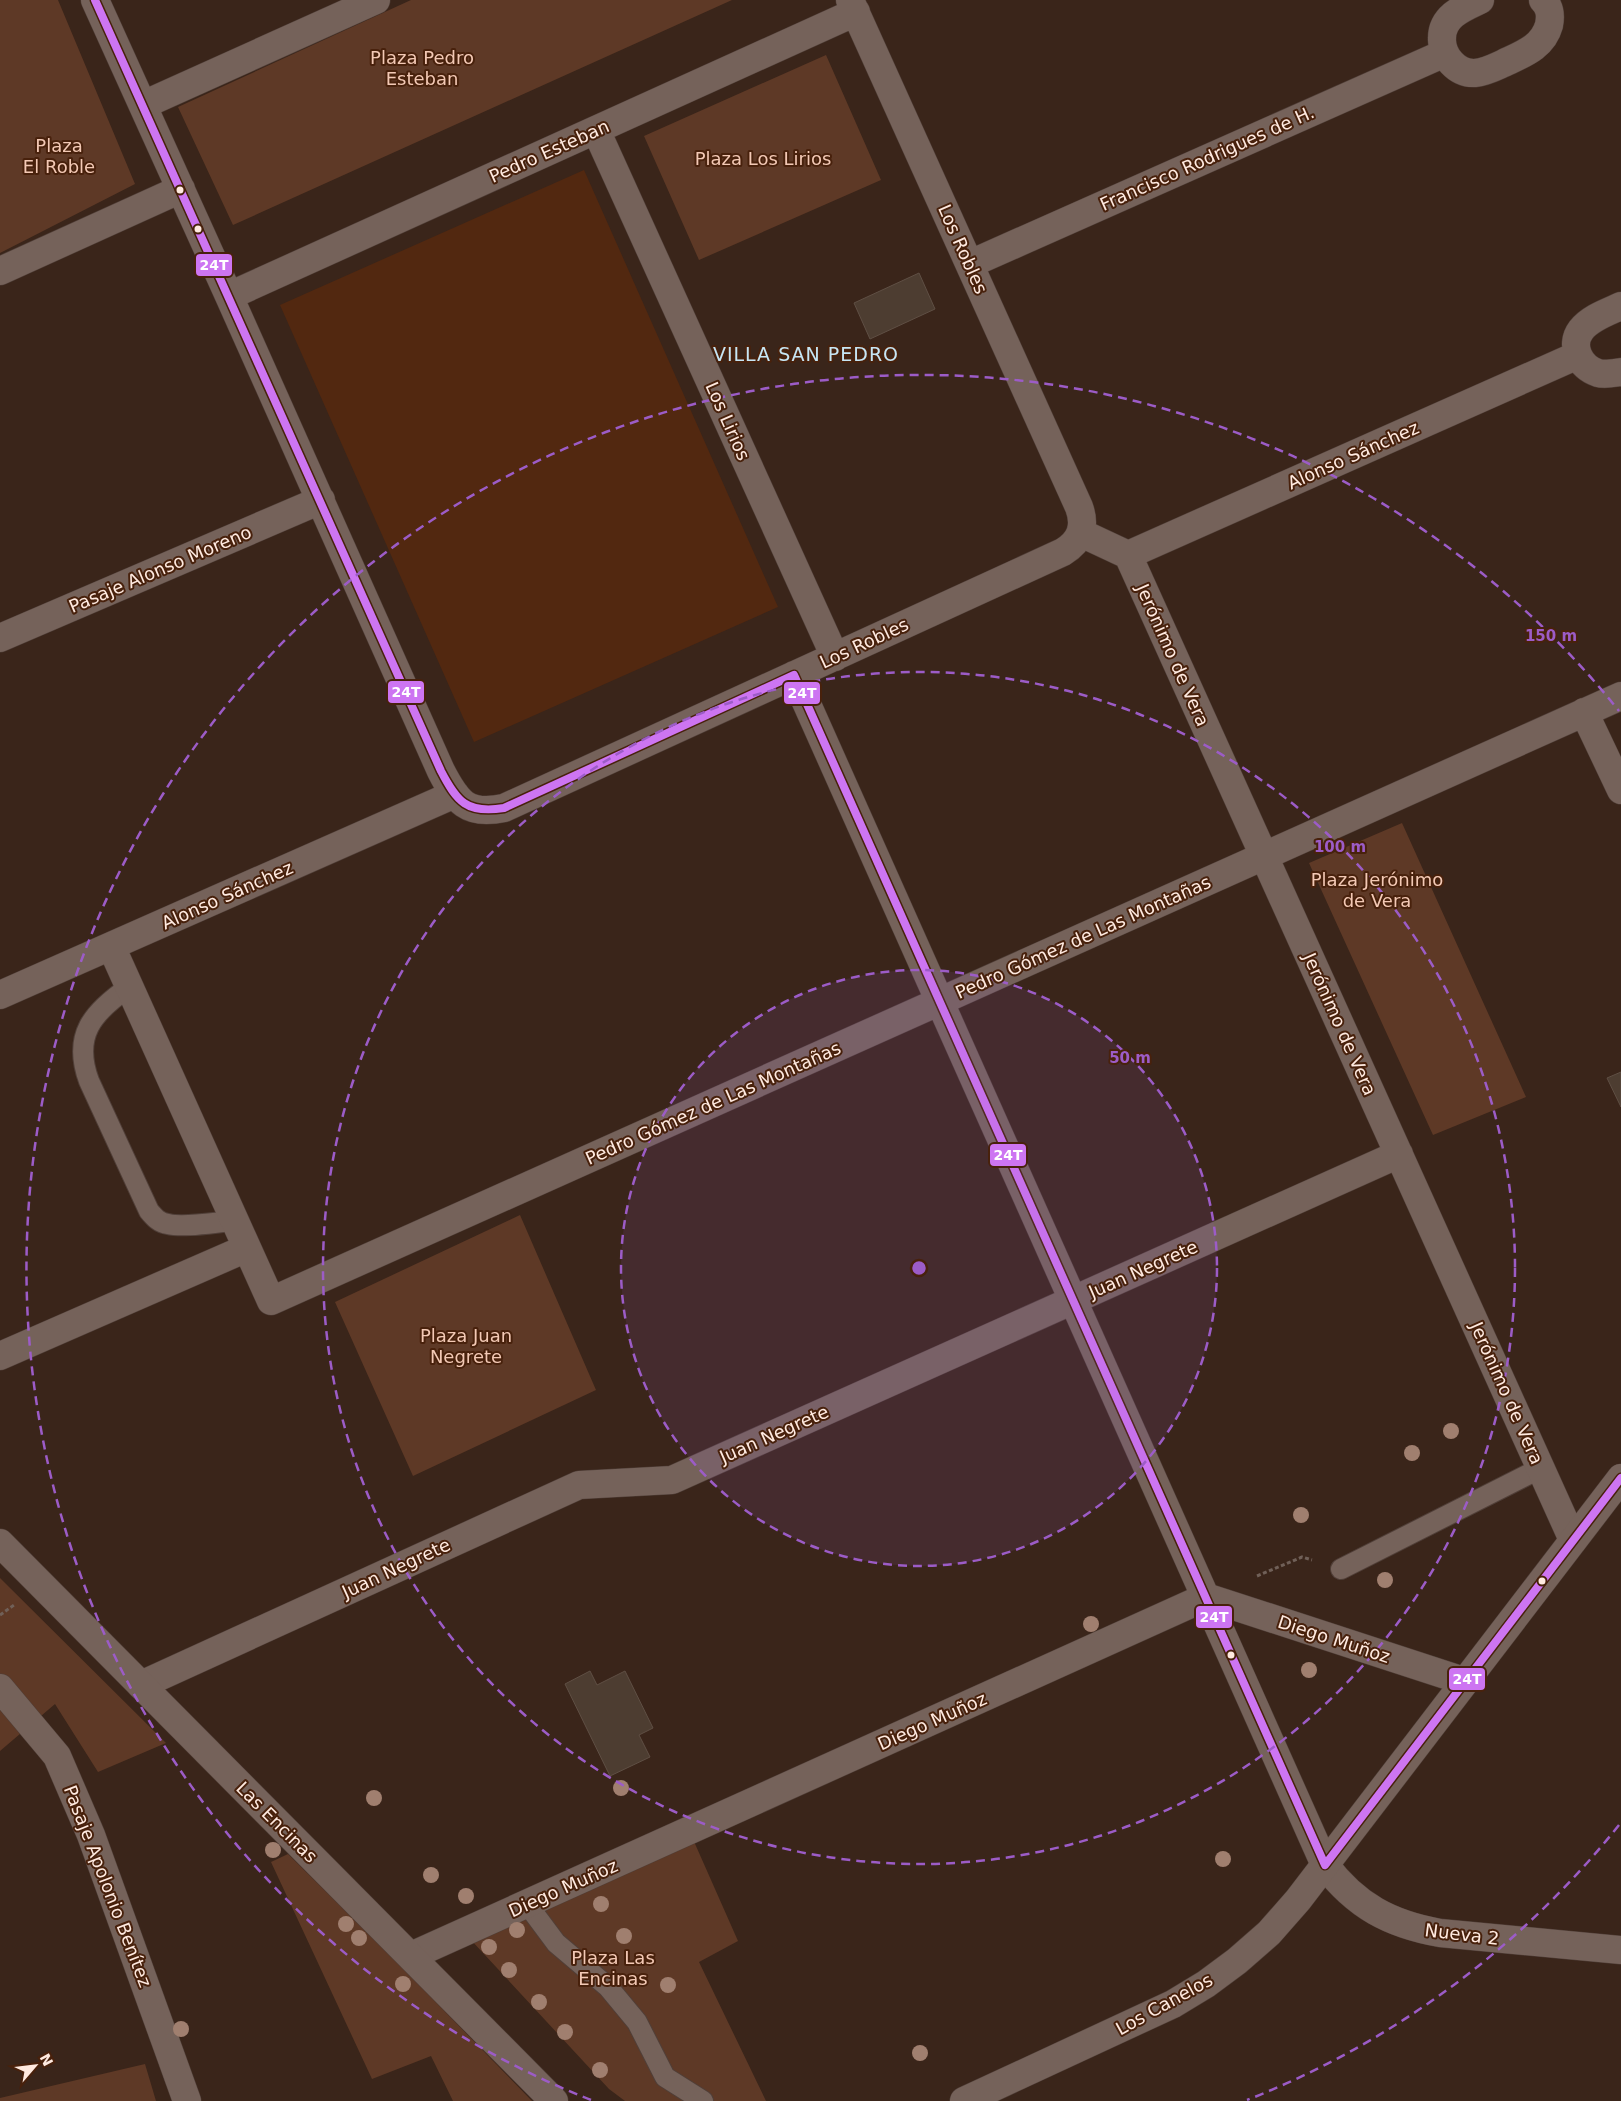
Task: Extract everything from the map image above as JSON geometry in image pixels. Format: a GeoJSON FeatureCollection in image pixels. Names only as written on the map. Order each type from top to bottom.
{"type":"FeatureCollection","features":[{"type":"Feature","properties":{"kind":"street","name":"Los Robles"},"geometry":{"type":"LineString","coordinates":[[95,0],[441,771],[463,804],[474,810],[488,812],[504,808],[1063,552],[1071,547],[1081,533],[1082,516],[1079,507],[853,6]]}},
{"type":"Feature","properties":{"kind":"street"},"geometry":{"type":"LineString","coordinates":[[143,105],[376,0]]}},
{"type":"Feature","properties":{"kind":"street"},"geometry":{"type":"LineString","coordinates":[[1480,0],[1459,10],[1448,19],[1442,32],[1441,42],[1451,63],[1462,70],[1474,73],[1486,71],[1528,52],[1540,44],[1547,32],[1552,2]]}},
{"type":"Feature","properties":{"kind":"street","name":"Pedro Esteban"},"geometry":{"type":"LineString","coordinates":[[229,296],[596,130],[853,6]]}},
{"type":"Feature","properties":{"kind":"street","name":"Francisco Rodrigues de H."},"geometry":{"type":"LineString","coordinates":[[970,264],[1445,52]]}},
{"type":"Feature","properties":{"kind":"street","name":"Los Lirios"},"geometry":{"type":"LineString","coordinates":[[596,130],[834,657]]}},
{"type":"Feature","properties":{"kind":"street"},"geometry":{"type":"LineString","coordinates":[[0,271],[181,189]]}},
{"type":"Feature","properties":{"kind":"street"},"geometry":{"type":"LineString","coordinates":[[1621,306],[1592,320],[1580,330],[1577,338],[1578,355],[1583,364],[1600,373],[1621,372]]}},
{"type":"Feature","properties":{"kind":"street","name":"Alonso Sánchez"},"geometry":{"type":"LineString","coordinates":[[1128,555],[1578,355]]}},
{"type":"Feature","properties":{"kind":"street","name":"Pasaje Alonso Moreno"},"geometry":{"type":"LineString","coordinates":[[0,638],[320,500]]}},
{"type":"Feature","properties":{"kind":"street"},"geometry":{"type":"LineString","coordinates":[[1081,533],[1128,555]]}},
{"type":"Feature","properties":{"kind":"street","name":"Jerónimo de Vera"},"geometry":{"type":"LineString","coordinates":[[1128,555],[1573,1540]]}},
{"type":"Feature","properties":{"kind":"street"},"geometry":{"type":"LineString","coordinates":[[794,675],[1325,1865]]}},
{"type":"Feature","properties":{"kind":"street","name":"Pedro Gómez de Las Montañas"},"geometry":{"type":"LineString","coordinates":[[247,1248],[270,1301],[1621,696]]}},
{"type":"Feature","properties":{"kind":"street"},"geometry":{"type":"LineString","coordinates":[[1584,712],[1621,790]]}},
{"type":"Feature","properties":{"kind":"street","name":"Alonso Sánchez"},"geometry":{"type":"LineString","coordinates":[[0,995],[455,794]]}},
{"type":"Feature","properties":{"kind":"street"},"geometry":{"type":"LineString","coordinates":[[0,1356],[247,1248],[111,946]]}},
{"type":"Feature","properties":{"kind":"street","name":"Juan Negrete"},"geometry":{"type":"LineString","coordinates":[[141,1685],[579,1485],[672,1480],[1399,1154]]}},
{"type":"Feature","properties":{"kind":"street","name":"Los Canelos"},"geometry":{"type":"LineString","coordinates":[[964,2101],[1138,2022],[1173,2004],[1206,1984],[1237,1961],[1269,1933],[1298,1900],[1621,1478]]}},
{"type":"Feature","properties":{"kind":"street","name":"Las Encinas"},"geometry":{"type":"LineString","coordinates":[[0,1543],[554,2101]]}},
{"type":"Feature","properties":{"kind":"street","name":"Diego Muñoz"},"geometry":{"type":"LineString","coordinates":[[411,1956],[1206,1597],[1464,1681]]}},
{"type":"Feature","properties":{"kind":"street","name":"Pasaje Apolonio Benítez"},"geometry":{"type":"LineString","coordinates":[[0,1688],[57,1756],[91,1835],[187,2101]]}},
{"type":"Feature","properties":{"kind":"street","name":"Nueva 2"},"geometry":{"type":"LineString","coordinates":[[1325,1865],[1339,1884],[1357,1899],[1376,1912],[1418,1929],[1440,1933],[1621,1950]]}},
{"type":"Feature","properties":{"kind":"lane"},"geometry":{"type":"LineString","coordinates":[[129,987],[99,1010],[85,1034],[82,1049],[84,1065],[90,1080],[149,1211],[154,1217],[161,1222],[174,1225],[234,1221]]}},
{"type":"Feature","properties":{"kind":"lane"},"geometry":{"type":"LineString","coordinates":[[1341,1569],[1541,1468]]}},
{"type":"Feature","properties":{"kind":"lane"},"geometry":{"type":"LineString","coordinates":[[527,1904],[556,1943],[608,1988],[636,2022],[665,2077],[703,2101]]}},
{"type":"Feature","properties":{"kind":"path"},"geometry":{"type":"LineString","coordinates":[[1206,1597],[1302,1557],[1341,1569]]}},
{"type":"Feature","properties":{"kind":"shaded area"},"geometry":{"type":"Polygon","coordinates":[[[584,170],[778,607],[474,742],[280,305],[584,170]]]}},
{"type":"Feature","properties":{"kind":"green space","name":"Plaza El Roble"},"geometry":{"type":"Polygon","coordinates":[[[0,0],[58,0],[135,184],[0,253],[0,0]]]}},
{"type":"Feature","properties":{"kind":"green space","name":"Plaza Pedro Esteban"},"geometry":{"type":"Polygon","coordinates":[[[411,0],[732,0],[233,225],[178,107],[411,0]]]}},
{"type":"Feature","properties":{"kind":"green space","name":"Plaza Los Lirios"},"geometry":{"type":"Polygon","coordinates":[[[826,55],[881,180],[699,260],[644,136],[826,55]]]}},
{"type":"Feature","properties":{"kind":"green space","name":"Plaza Jerónimo de Vera"},"geometry":{"type":"Polygon","coordinates":[[[1402,823],[1526,1097],[1433,1135],[1309,863],[1402,823]]]}},
{"type":"Feature","properties":{"kind":"green space","name":"Plaza Juan Negrete"},"geometry":{"type":"Polygon","coordinates":[[[520,1215],[596,1390],[413,1476],[335,1302],[520,1215]]]}},
{"type":"Feature","properties":{"kind":"green space"},"geometry":{"type":"Polygon","coordinates":[[[0,1578],[166,1743],[98,1772],[55,1704],[0,1751],[0,1578]]]}},
{"type":"Feature","properties":{"kind":"green space","name":"Plaza Las Encinas"},"geometry":{"type":"Polygon","coordinates":[[[692,1837],[738,1941],[699,1962],[766,2101],[625,2101],[609,2089],[471,1940],[692,1837]]]}},
{"type":"Feature","properties":{"kind":"green space"},"geometry":{"type":"Polygon","coordinates":[[[288,1854],[393,1958],[532,2101],[453,2101],[431,2056],[372,2079],[271,1862],[288,1854]]]}},
{"type":"Feature","properties":{"kind":"green space"},"geometry":{"type":"Polygon","coordinates":[[[145,2064],[156,2101],[0,2101],[0,2098],[145,2064]]]}},
{"type":"Feature","properties":{"kind":"building"},"geometry":{"type":"Polygon","coordinates":[[[919,273],[935,309],[870,339],[854,303],[919,273]]]}},
{"type":"Feature","properties":{"kind":"building"},"geometry":{"type":"Polygon","coordinates":[[[1621,1072],[1621,1107],[1607,1078],[1621,1072]]]}},
{"type":"Feature","properties":{"kind":"building"},"geometry":{"type":"Polygon","coordinates":[[[590,1671],[597,1685],[625,1671],[653,1728],[639,1735],[650,1757],[610,1776],[565,1684],[590,1671]]]}},
{"type":"Feature","properties":{"kind":"transit line","name":"24T"},"geometry":{"type":"LineString","coordinates":[[95,0],[441,771],[458,798],[472,807],[481,809],[504,808],[794,675],[1325,1865],[1621,1478]]}},
{"type":"Feature","properties":{"kind":"district","name":"VILLA SAN PEDRO"},"geometry":{"type":"Point","coordinates":[806,354]}}]}
